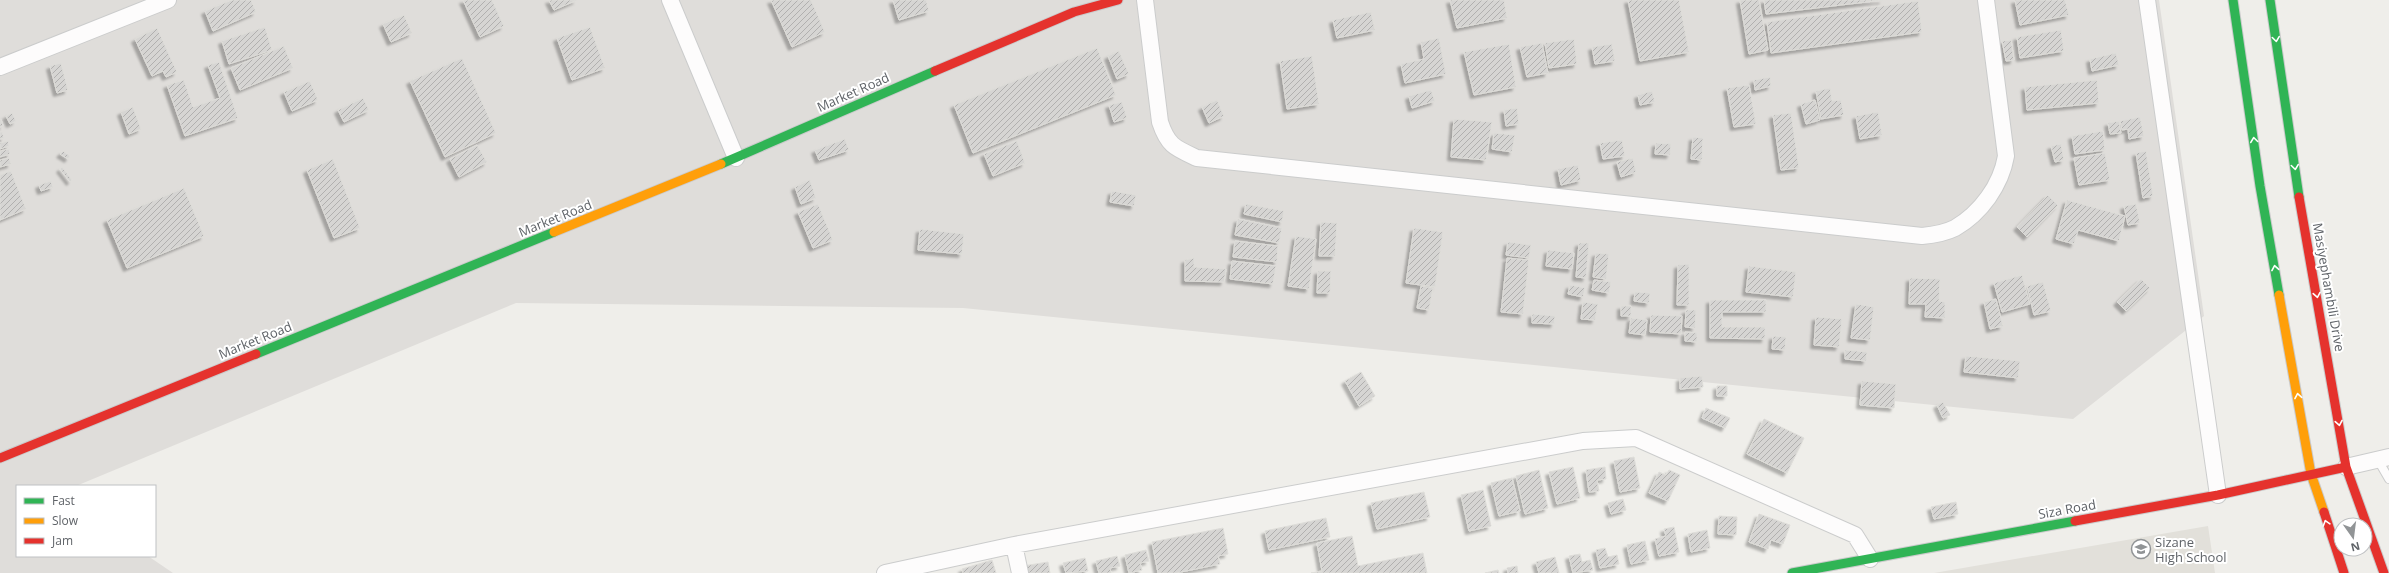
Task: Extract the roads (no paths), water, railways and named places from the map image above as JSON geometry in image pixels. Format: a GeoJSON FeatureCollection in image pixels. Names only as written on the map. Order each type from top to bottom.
{"type":"FeatureCollection","features":[{"type":"Feature","properties":{"kind":"street"},"geometry":{"type":"LineString","coordinates":[[0,67],[168,0]]}},
{"type":"Feature","properties":{"kind":"street"},"geometry":{"type":"LineString","coordinates":[[670,0],[736,158]]}},
{"type":"Feature","properties":{"kind":"street","name":"Market Road"},"geometry":{"type":"LineString","coordinates":[[0,458],[736,158],[1038,26],[1074,12],[1118,0]]}},
{"type":"Feature","properties":{"kind":"street"},"geometry":{"type":"LineString","coordinates":[[1145,0],[1160,122],[1164,135],[1172,147],[1197,158],[1922,236],[1954,228],[1967,219],[1994,188],[2003,172],[2006,156],[1986,0]]}},
{"type":"Feature","properties":{"kind":"street"},"geometry":{"type":"LineString","coordinates":[[2147,0],[2218,495]]}},
{"type":"Feature","properties":{"kind":"street"},"geometry":{"type":"LineString","coordinates":[[2233,0],[2260,186],[2312,474],[2344,573]]}},
{"type":"Feature","properties":{"kind":"street","name":"Masiyephambili Drive"},"geometry":{"type":"LineString","coordinates":[[2270,0],[2296,177],[2346,467],[2384,573]]}},
{"type":"Feature","properties":{"kind":"street"},"geometry":{"type":"LineString","coordinates":[[886,573],[1014,545],[1584,441],[1636,438],[1855,535],[1870,559]]}},
{"type":"Feature","properties":{"kind":"street"},"geometry":{"type":"LineString","coordinates":[[2346,467],[2384,459]]}},
{"type":"Feature","properties":{"kind":"street","name":"Siza Road"},"geometry":{"type":"LineString","coordinates":[[1792,573],[2218,495],[2346,467]]}},
{"type":"Feature","properties":{"kind":"street"},"geometry":{"type":"LineString","coordinates":[[1014,545],[1020,573]]}},
{"type":"Feature","properties":{"kind":"lane"},"geometry":{"type":"LineString","coordinates":[[2384,459],[2389,479]]}},
{"type":"Feature","properties":{"kind":"place","name":"Sizane High School"},"geometry":{"type":"Point","coordinates":[2141,549]}}]}
